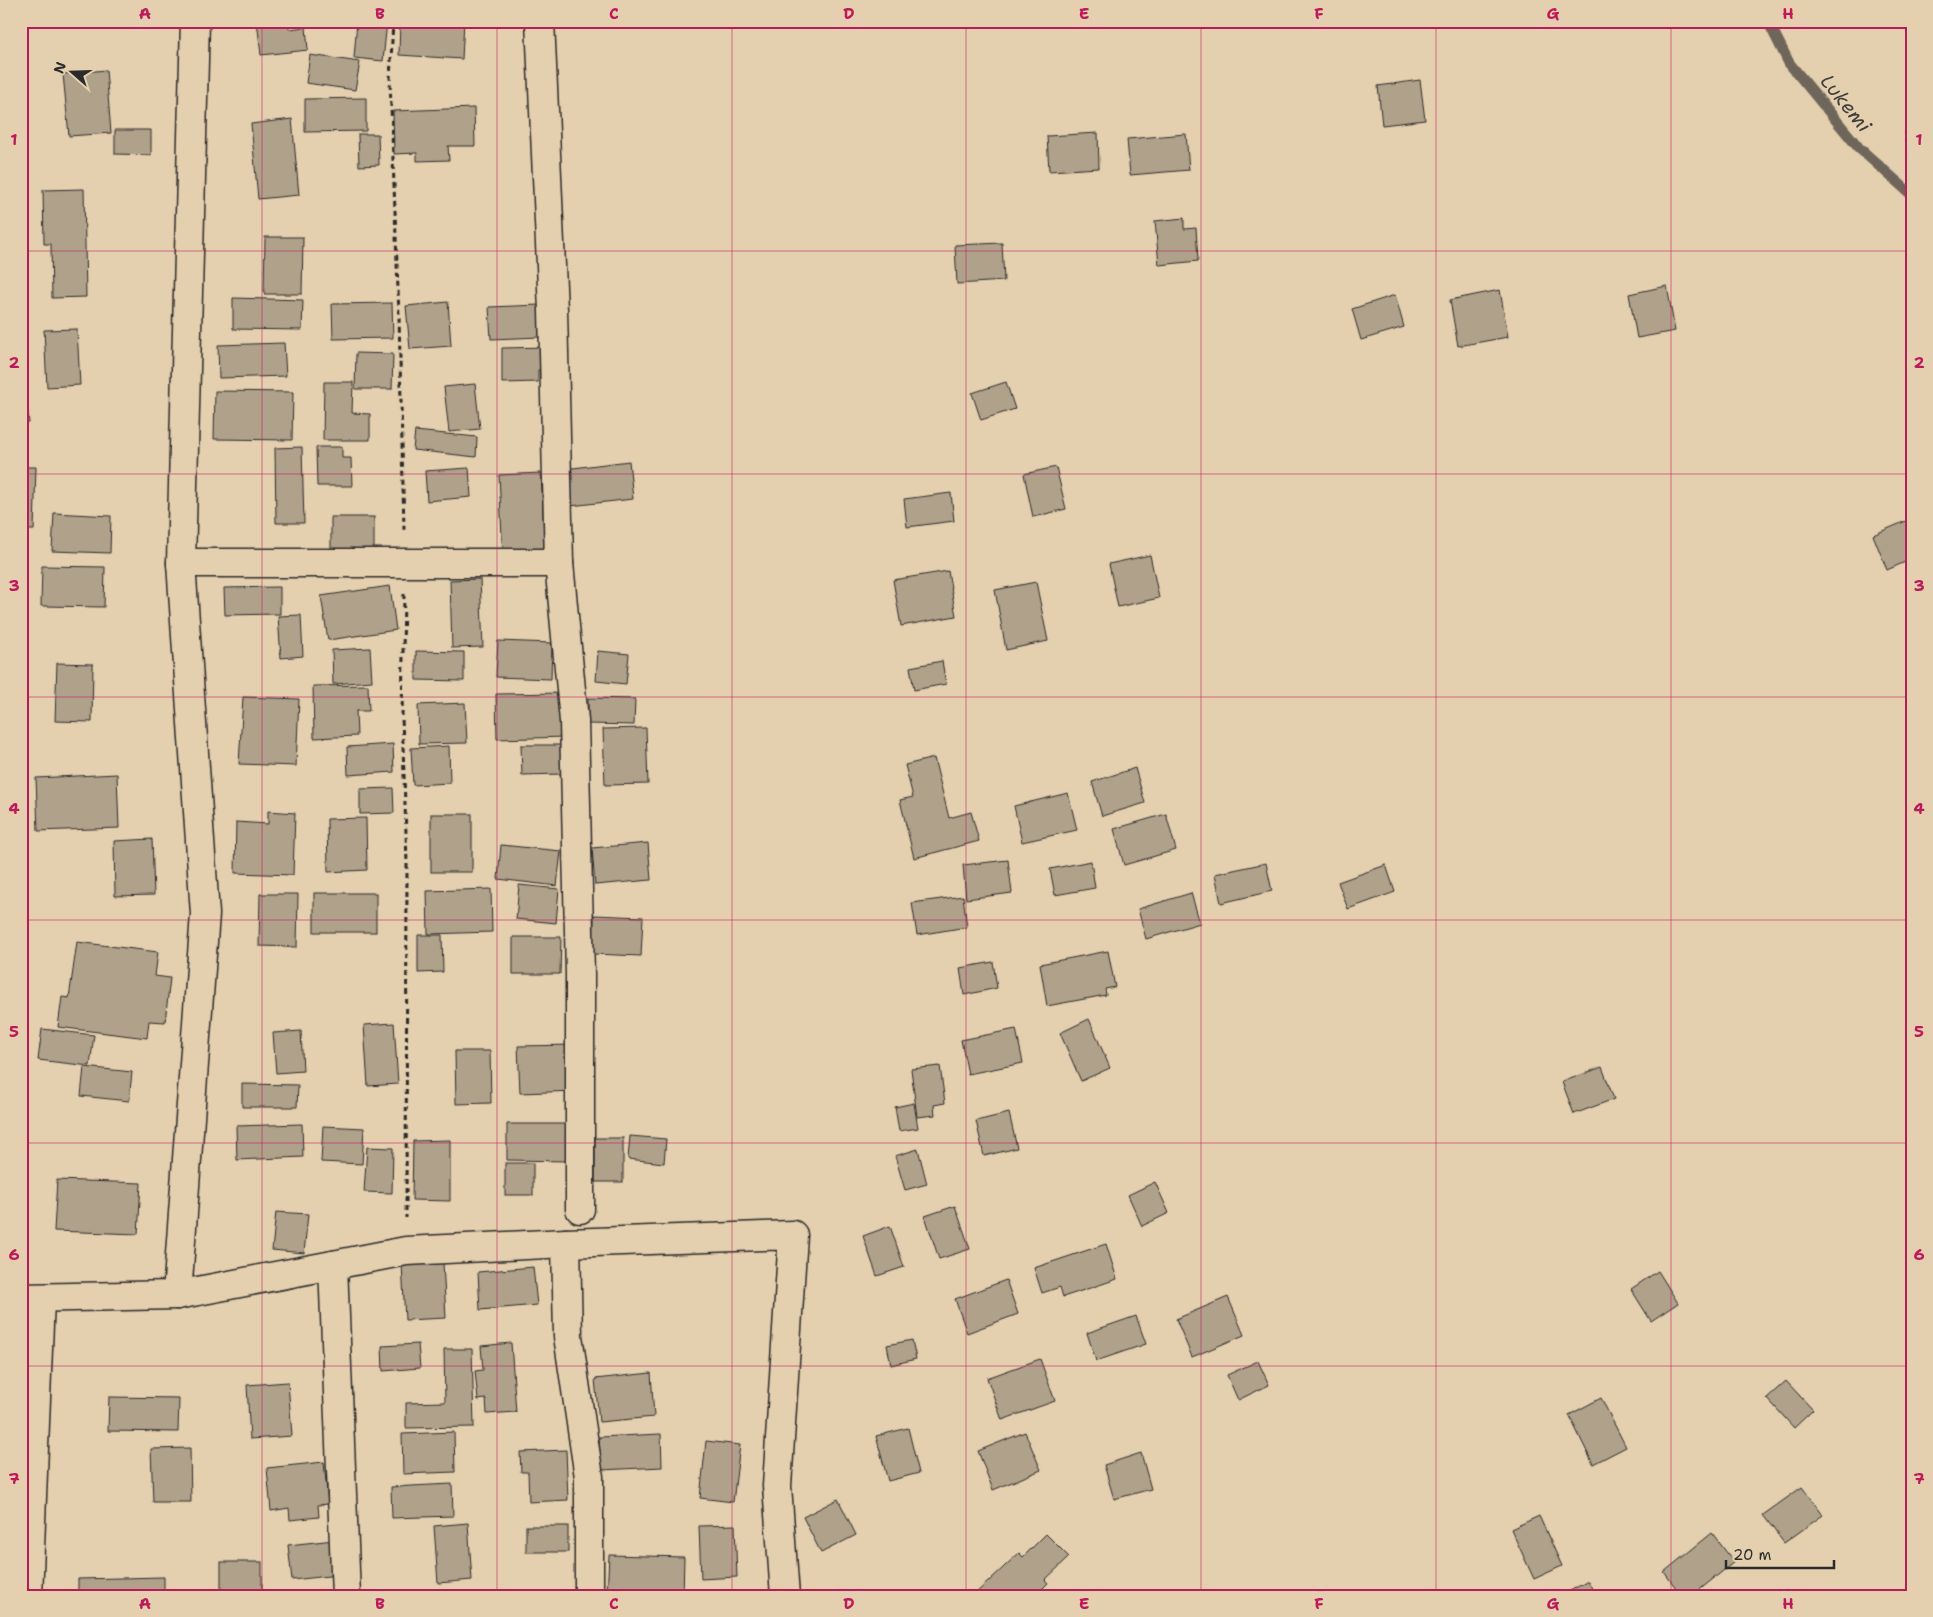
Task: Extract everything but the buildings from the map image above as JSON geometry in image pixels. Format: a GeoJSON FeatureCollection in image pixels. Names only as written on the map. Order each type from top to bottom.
{"type":"FeatureCollection","features":[{"type":"Feature","properties":{"kind":"street"},"geometry":{"type":"LineString","coordinates":[[177,1294],[205,914],[181,563],[195,21]]}},
{"type":"Feature","properties":{"kind":"street"},"geometry":{"type":"LineString","coordinates":[[540,21],[553,310],[559,562],[574,720],[580,974],[580,1209]]}},
{"type":"Feature","properties":{"kind":"street"},"geometry":{"type":"LineString","coordinates":[[181,563],[559,562]]}},
{"type":"Feature","properties":{"kind":"street"},"geometry":{"type":"LineString","coordinates":[[28,1596],[31,1299],[177,1294],[406,1251],[793,1235],[777,1486],[786,1596]]}},
{"type":"Feature","properties":{"kind":"street"},"geometry":{"type":"LineString","coordinates":[[566,1243],[568,1336],[589,1477],[589,1596]]}},
{"type":"Feature","properties":{"kind":"street"},"geometry":{"type":"LineString","coordinates":[[333,1265],[346,1596]]}},
{"type":"Feature","properties":{"kind":"path"},"geometry":{"type":"LineString","coordinates":[[393,21],[390,80],[399,316],[405,562],[402,717],[408,864],[406,1251]]}},
{"type":"Feature","properties":{"kind":"waterway","name":"Lukemi"},"geometry":{"type":"LineString","coordinates":[[1768,21],[1789,63],[1859,148],[1912,195]]}}]}
